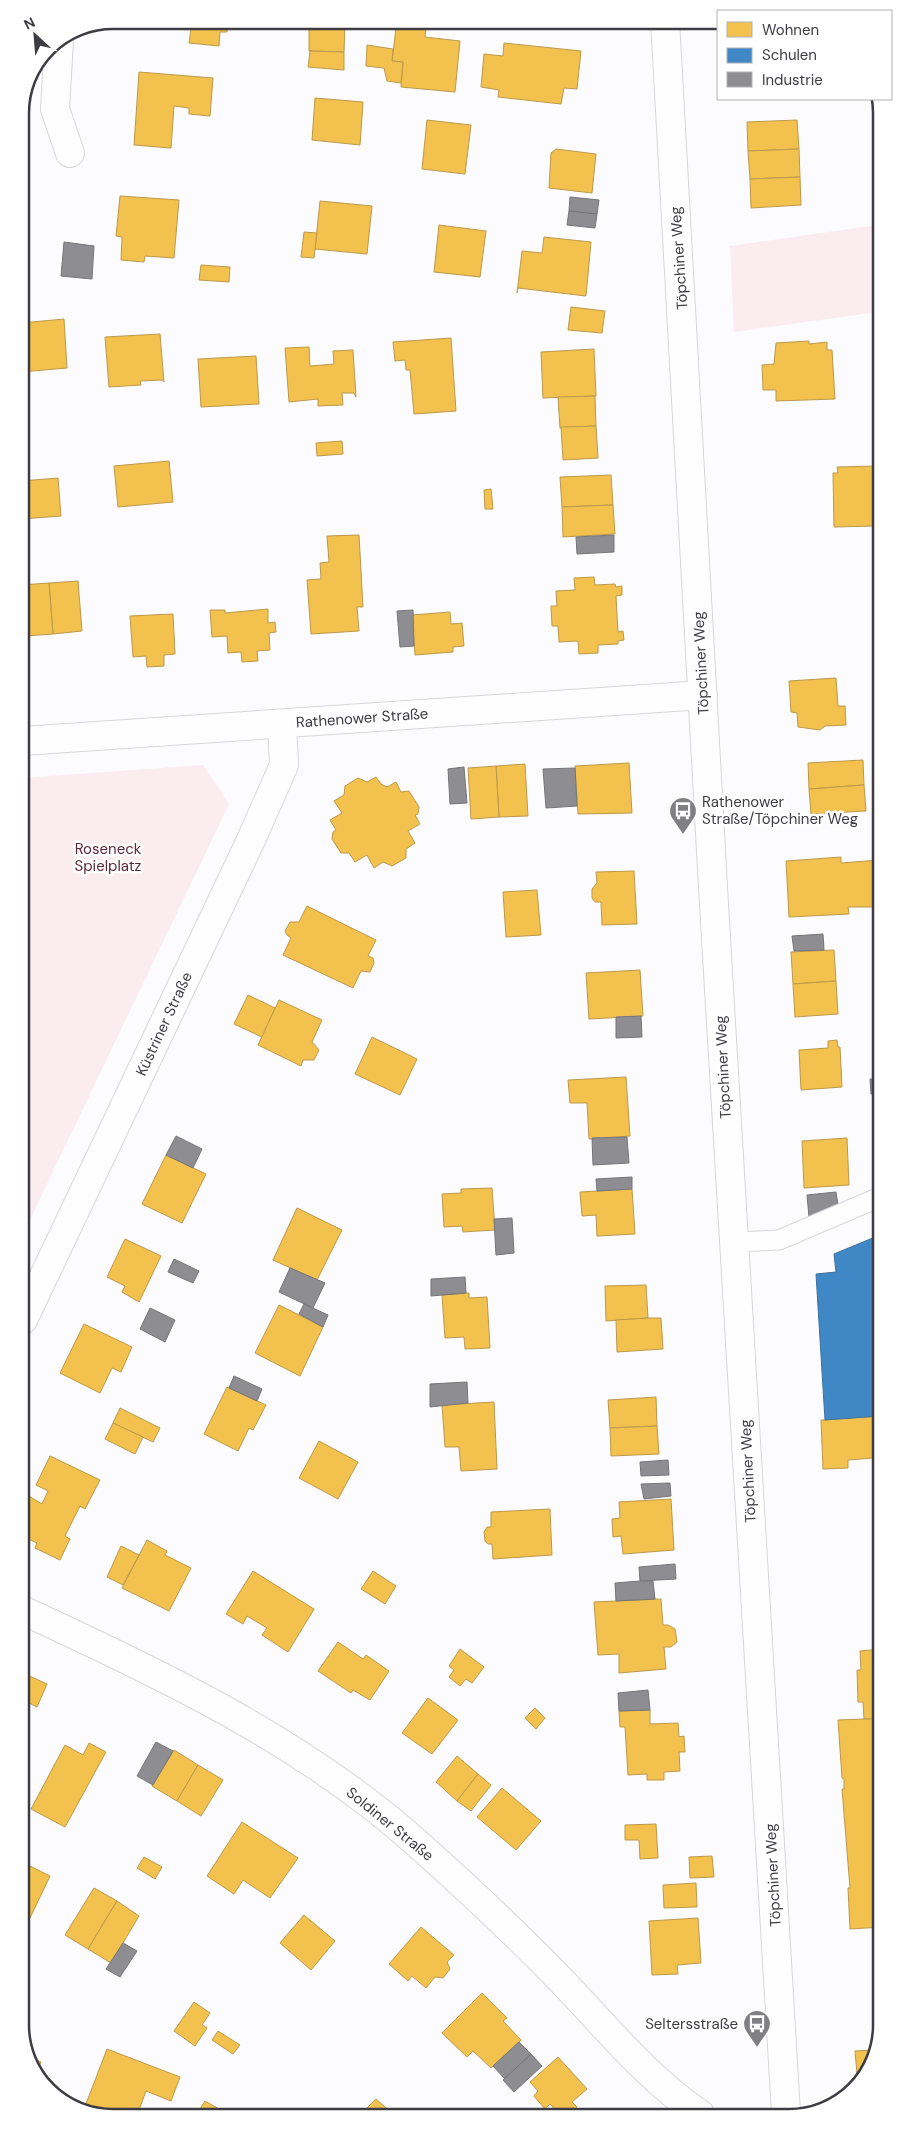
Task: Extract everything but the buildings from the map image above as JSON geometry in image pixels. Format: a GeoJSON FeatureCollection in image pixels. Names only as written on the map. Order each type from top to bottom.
{"type":"FeatureCollection","features":[{"type":"Feature","properties":{"kind":"street","name":"Töpchiner Weg"},"geometry":{"type":"LineString","coordinates":[[665,29],[702,695],[786,2109]]}},
{"type":"Feature","properties":{"kind":"street"},"geometry":{"type":"LineString","coordinates":[[57,60],[54,109],[70,153]]}},
{"type":"Feature","properties":{"kind":"street","name":"Rathenower Straße"},"geometry":{"type":"LineString","coordinates":[[29,741],[702,695]]}},
{"type":"Feature","properties":{"kind":"street","name":"Küstriner Straße"},"geometry":{"type":"LineString","coordinates":[[29,1307],[251,840],[284,765],[282,724]]}},
{"type":"Feature","properties":{"kind":"street","name":"Soldiner Straße"},"geometry":{"type":"LineString","coordinates":[[29,1613],[180,1685],[321,1770],[368,1804],[417,1843],[477,1898],[555,1974],[650,2074],[679,2100],[692,2109]]}},
{"type":"Feature","properties":{"kind":"lane"},"geometry":{"type":"LineString","coordinates":[[734,1242],[779,1240],[873,1200]]}},
{"type":"Feature","properties":{"kind":"green space"},"geometry":{"type":"Polygon","coordinates":[[[873,226],[873,313],[734,332],[730,246],[873,226]]]}},
{"type":"Feature","properties":{"kind":"green space","name":"Roseneck Spielplatz"},"geometry":{"type":"Polygon","coordinates":[[[203,765],[229,804],[29,1221],[29,777],[203,765]]]}},
{"type":"Feature","properties":{"kind":"place","name":"Rathenower Straße/Töpchiner Weg"},"geometry":{"type":"Point","coordinates":[683,835]}},
{"type":"Feature","properties":{"kind":"place","name":"Seltersstraße"},"geometry":{"type":"Point","coordinates":[757,2048]}}]}
